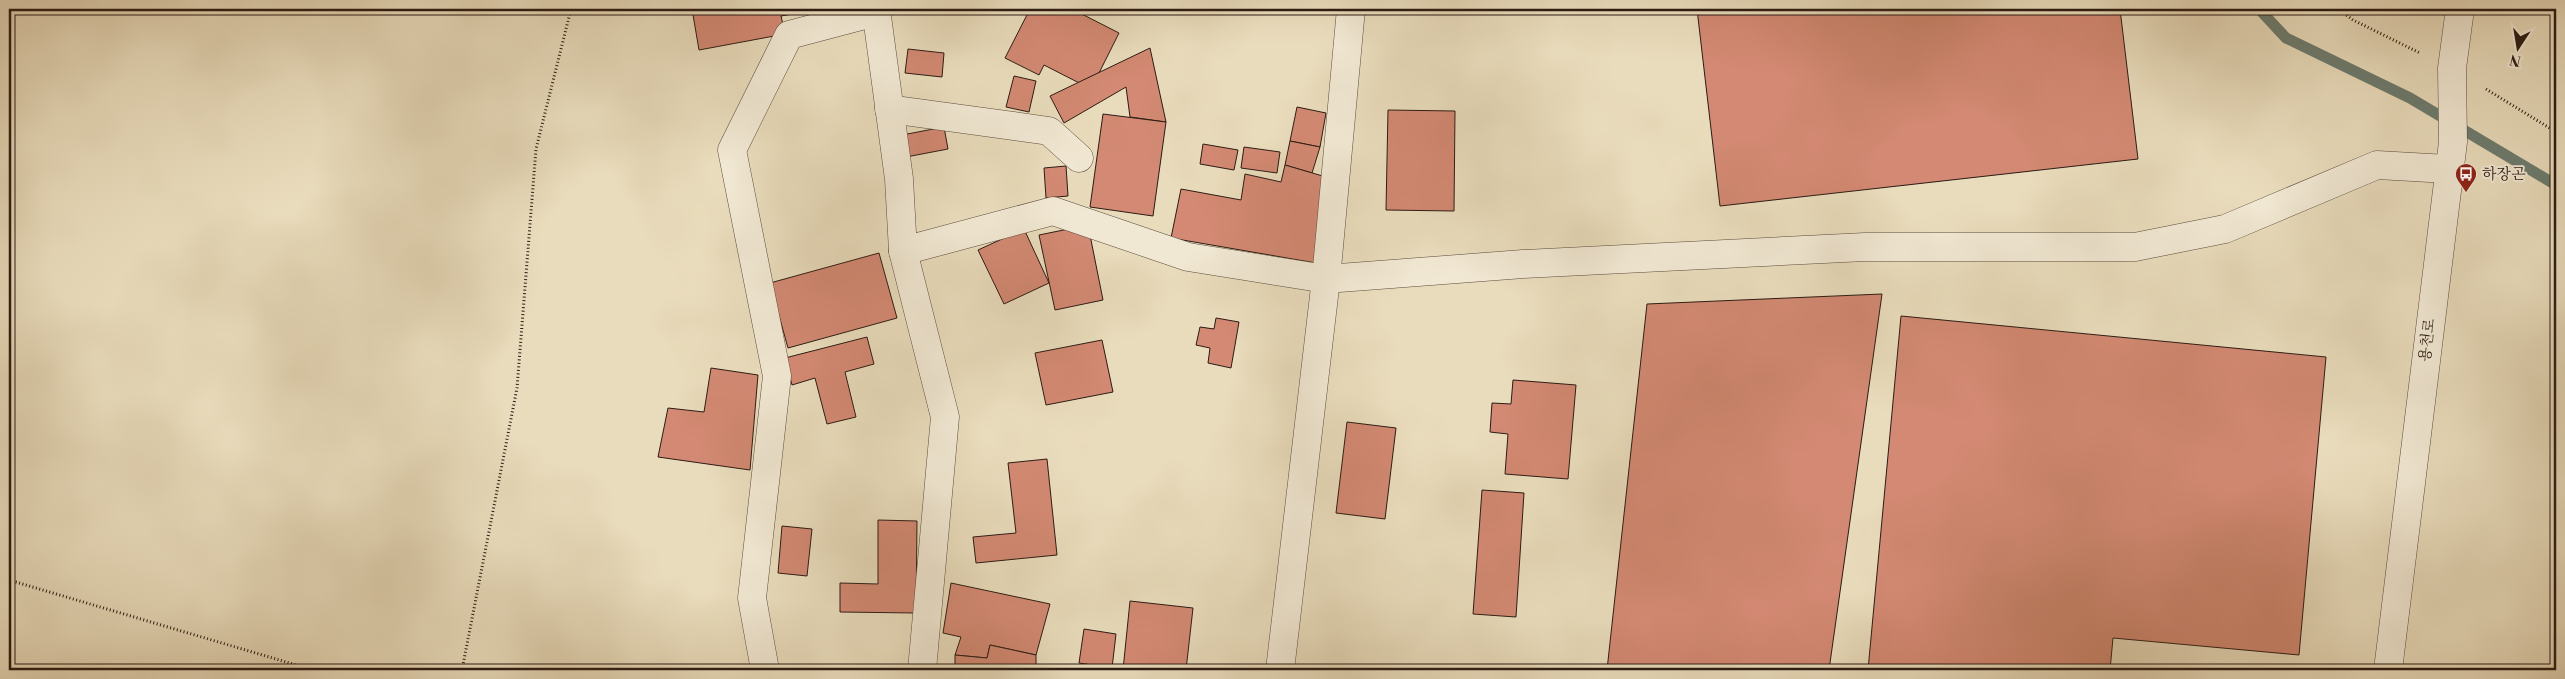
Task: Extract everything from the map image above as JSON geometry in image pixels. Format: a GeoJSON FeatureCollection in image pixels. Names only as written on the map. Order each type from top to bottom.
{"type":"FeatureCollection","features":[{"type":"Feature","properties":{"kind":"street"},"geometry":{"type":"LineString","coordinates":[[1280,670],[1326,279],[1351,9]]}},
{"type":"Feature","properties":{"kind":"street","name":"용천로"},"geometry":{"type":"LineString","coordinates":[[2388,670],[2448,169],[2453,142],[2454,97],[2452,68],[2460,9]]}},
{"type":"Feature","properties":{"kind":"street"},"geometry":{"type":"LineString","coordinates":[[765,670],[752,598],[777,376],[732,150],[789,35],[876,11],[899,179],[903,251],[945,417],[922,670]]}},
{"type":"Feature","properties":{"kind":"street"},"geometry":{"type":"LineString","coordinates":[[890,109],[1049,132],[1079,158]]}},
{"type":"Feature","properties":{"kind":"street"},"geometry":{"type":"LineString","coordinates":[[903,251],[1053,211],[1188,257],[1326,279],[1523,264],[1865,247],[2135,248],[2225,230],[2377,165],[2448,169]]}},
{"type":"Feature","properties":{"kind":"path"},"geometry":{"type":"LineString","coordinates":[[462,670],[518,388],[536,149],[571,9]]}},
{"type":"Feature","properties":{"kind":"path"},"geometry":{"type":"LineString","coordinates":[[9,580],[312,670]]}},
{"type":"Feature","properties":{"kind":"building"},"geometry":{"type":"Polygon","coordinates":[[[692,9],[809,9],[810,11],[781,16],[785,34],[699,50],[692,9]]]}},
{"type":"Feature","properties":{"kind":"building"},"geometry":{"type":"Polygon","coordinates":[[[1030,9],[1072,9],[1119,33],[1091,89],[1044,65],[1039,75],[1005,58],[1030,9]]]}},
{"type":"Feature","properties":{"kind":"building"},"geometry":{"type":"Polygon","coordinates":[[[1697,9],[2120,9],[2138,159],[1720,206],[1697,9]]]}},
{"type":"Feature","properties":{"kind":"building"},"geometry":{"type":"Polygon","coordinates":[[[1150,48],[1166,122],[1130,117],[1126,87],[1064,123],[1050,96],[1150,48]]]}},
{"type":"Feature","properties":{"kind":"building"},"geometry":{"type":"Polygon","coordinates":[[[908,49],[944,53],[942,77],[905,73],[908,49]]]}},
{"type":"Feature","properties":{"kind":"building"},"geometry":{"type":"Polygon","coordinates":[[[1014,76],[1036,81],[1029,112],[1006,107],[1014,76]]]}},
{"type":"Feature","properties":{"kind":"building"},"geometry":{"type":"Polygon","coordinates":[[[1297,107],[1326,113],[1320,147],[1290,141],[1297,107]]]}},
{"type":"Feature","properties":{"kind":"building"},"geometry":{"type":"Polygon","coordinates":[[[1388,110],[1455,111],[1454,211],[1386,210],[1388,110]]]}},
{"type":"Feature","properties":{"kind":"building"},"geometry":{"type":"Polygon","coordinates":[[[1103,114],[1166,122],[1153,216],[1090,207],[1103,114]]]}},
{"type":"Feature","properties":{"kind":"building"},"geometry":{"type":"Polygon","coordinates":[[[944,127],[948,149],[906,157],[902,135],[944,127]]]}},
{"type":"Feature","properties":{"kind":"building"},"geometry":{"type":"Polygon","coordinates":[[[1290,141],[1320,147],[1312,173],[1285,165],[1290,141]]]}},
{"type":"Feature","properties":{"kind":"building"},"geometry":{"type":"Polygon","coordinates":[[[1203,144],[1238,150],[1234,170],[1200,164],[1203,144]]]}},
{"type":"Feature","properties":{"kind":"building"},"geometry":{"type":"Polygon","coordinates":[[[1244,147],[1280,152],[1277,173],[1241,168],[1244,147]]]}},
{"type":"Feature","properties":{"kind":"building"},"geometry":{"type":"Polygon","coordinates":[[[1285,165],[1326,177],[1316,263],[1171,238],[1181,189],[1241,200],[1245,174],[1281,182],[1285,165]]]}},
{"type":"Feature","properties":{"kind":"building"},"geometry":{"type":"Polygon","coordinates":[[[1066,166],[1068,196],[1046,198],[1044,168],[1066,166]]]}},
{"type":"Feature","properties":{"kind":"building"},"geometry":{"type":"Polygon","coordinates":[[[1088,225],[1103,300],[1055,310],[1039,235],[1088,225]]]}},
{"type":"Feature","properties":{"kind":"building"},"geometry":{"type":"Polygon","coordinates":[[[1024,229],[1049,283],[1004,304],[978,250],[1024,229]]]}},
{"type":"Feature","properties":{"kind":"building"},"geometry":{"type":"Polygon","coordinates":[[[879,253],[897,318],[788,348],[770,283],[879,253]]]}},
{"type":"Feature","properties":{"kind":"building"},"geometry":{"type":"Polygon","coordinates":[[[1882,294],[1829,670],[1607,670],[1647,304],[1882,294]]]}},
{"type":"Feature","properties":{"kind":"building"},"geometry":{"type":"Polygon","coordinates":[[[1901,316],[2326,357],[2299,655],[2113,638],[2110,670],[1868,670],[1901,316]]]}},
{"type":"Feature","properties":{"kind":"building"},"geometry":{"type":"Polygon","coordinates":[[[1216,318],[1239,322],[1231,368],[1208,363],[1210,348],[1196,345],[1200,327],[1214,329],[1216,318]]]}},
{"type":"Feature","properties":{"kind":"building"},"geometry":{"type":"Polygon","coordinates":[[[867,337],[874,364],[845,372],[856,417],[827,424],[815,378],[792,385],[785,358],[867,337]]]}},
{"type":"Feature","properties":{"kind":"building"},"geometry":{"type":"Polygon","coordinates":[[[1102,340],[1113,392],[1046,405],[1035,353],[1102,340]]]}},
{"type":"Feature","properties":{"kind":"building"},"geometry":{"type":"Polygon","coordinates":[[[711,368],[758,375],[750,470],[658,457],[668,408],[704,412],[711,368]]]}},
{"type":"Feature","properties":{"kind":"building"},"geometry":{"type":"Polygon","coordinates":[[[1513,380],[1576,385],[1568,479],[1505,474],[1508,434],[1490,432],[1492,403],[1511,404],[1513,380]]]}},
{"type":"Feature","properties":{"kind":"building"},"geometry":{"type":"Polygon","coordinates":[[[1347,422],[1396,428],[1385,519],[1336,513],[1347,422]]]}},
{"type":"Feature","properties":{"kind":"building"},"geometry":{"type":"Polygon","coordinates":[[[1047,459],[1057,555],[976,563],[973,537],[1016,533],[1008,463],[1047,459]]]}},
{"type":"Feature","properties":{"kind":"building"},"geometry":{"type":"Polygon","coordinates":[[[1482,490],[1524,493],[1516,617],[1473,614],[1482,490]]]}},
{"type":"Feature","properties":{"kind":"building"},"geometry":{"type":"Polygon","coordinates":[[[878,520],[917,521],[916,613],[840,612],[840,583],[878,584],[878,520]]]}},
{"type":"Feature","properties":{"kind":"building"},"geometry":{"type":"Polygon","coordinates":[[[782,526],[812,529],[807,576],[778,573],[782,526]]]}},
{"type":"Feature","properties":{"kind":"building"},"geometry":{"type":"Polygon","coordinates":[[[951,583],[1050,604],[1036,655],[990,645],[987,658],[955,655],[961,637],[943,633],[951,583]]]}},
{"type":"Feature","properties":{"kind":"building"},"geometry":{"type":"Polygon","coordinates":[[[1130,601],[1193,608],[1186,670],[1123,670],[1130,601]]]}},
{"type":"Feature","properties":{"kind":"building"},"geometry":{"type":"Polygon","coordinates":[[[1084,629],[1116,634],[1112,668],[1079,663],[1084,629]]]}},
{"type":"Feature","properties":{"kind":"building"},"geometry":{"type":"Polygon","coordinates":[[[990,645],[1036,655],[1036,670],[955,670],[955,655],[987,658],[990,645]]]}},
{"type":"Feature","properties":{"kind":"waterway"},"geometry":{"type":"LineString","coordinates":[[2259,9],[2286,38],[2410,98],[2556,185]]}},
{"type":"Feature","properties":{"kind":"place","name":"하장곤"},"geometry":{"type":"Point","coordinates":[2466,193]}}]}
